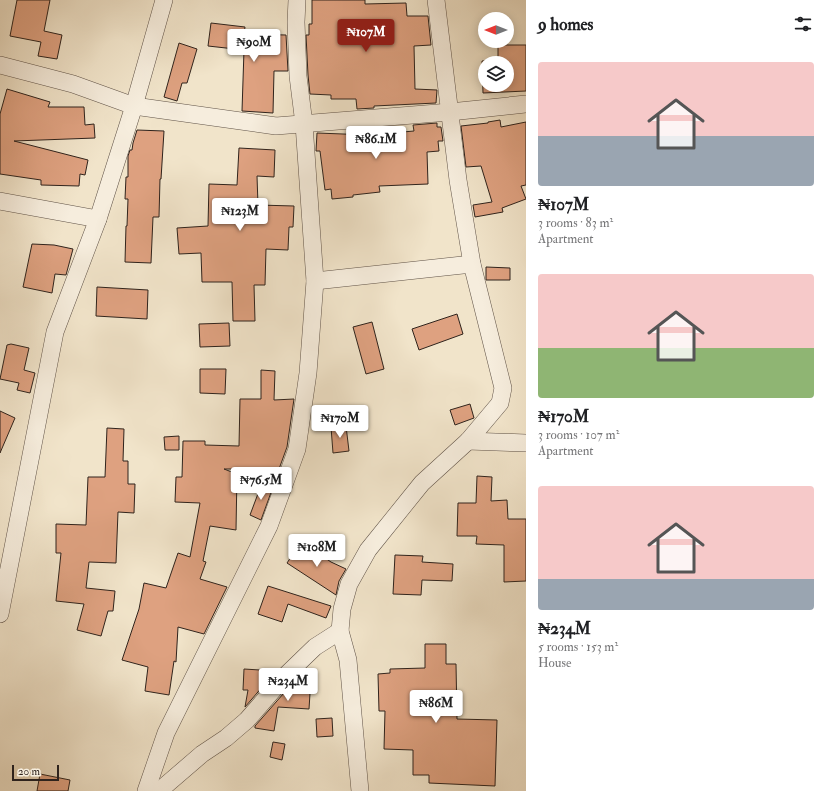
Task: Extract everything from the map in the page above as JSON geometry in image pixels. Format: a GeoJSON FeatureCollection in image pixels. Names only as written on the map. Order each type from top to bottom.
{"type":"FeatureCollection","features":[{"type":"Feature","properties":{"kind":"street"},"geometry":{"type":"LineString","coordinates":[[0,614],[55,332],[98,219],[134,106],[164,0]]}},
{"type":"Feature","properties":{"kind":"street"},"geometry":{"type":"LineString","coordinates":[[146,791],[166,733],[269,526],[297,449],[308,373],[315,281],[304,124],[298,76],[296,22],[297,0]]}},
{"type":"Feature","properties":{"kind":"street"},"geometry":{"type":"LineString","coordinates":[[360,791],[348,660],[340,630],[342,609],[349,584],[368,550],[422,483],[468,441],[500,403],[503,388],[472,264],[458,180],[436,0]]}},
{"type":"Feature","properties":{"kind":"street"},"geometry":{"type":"LineString","coordinates":[[0,65],[73,84],[134,106],[276,126],[450,112],[526,104]]}},
{"type":"Feature","properties":{"kind":"street"},"geometry":{"type":"LineString","coordinates":[[0,201],[98,219]]}},
{"type":"Feature","properties":{"kind":"street"},"geometry":{"type":"LineString","coordinates":[[315,281],[472,264]]}},
{"type":"Feature","properties":{"kind":"street"},"geometry":{"type":"LineString","coordinates":[[468,441],[526,442]]}},
{"type":"Feature","properties":{"kind":"street"},"geometry":{"type":"LineString","coordinates":[[159,791],[202,754],[232,734],[247,720],[286,675],[315,647],[340,630]]}},
{"type":"Feature","properties":{"kind":"building"},"geometry":{"type":"Polygon","coordinates":[[[17,0],[50,0],[44,31],[62,35],[57,59],[38,56],[41,42],[10,36],[17,0]]]}},
{"type":"Feature","properties":{"kind":"building"},"geometry":{"type":"Polygon","coordinates":[[[312,0],[365,0],[365,4],[406,3],[407,16],[428,16],[431,45],[414,46],[415,89],[437,90],[436,103],[374,106],[374,108],[357,109],[356,99],[331,99],[331,95],[310,94],[306,35],[309,35],[309,24],[312,24],[312,0]]]}},
{"type":"Feature","properties":{"kind":"building"},"geometry":{"type":"Polygon","coordinates":[[[211,23],[245,27],[244,34],[286,35],[288,71],[274,71],[273,113],[242,111],[244,50],[208,46],[211,23]]]}},
{"type":"Feature","properties":{"kind":"building"},"geometry":{"type":"Polygon","coordinates":[[[179,43],[197,49],[187,83],[182,83],[177,101],[164,97],[179,43]]]}},
{"type":"Feature","properties":{"kind":"building"},"geometry":{"type":"Polygon","coordinates":[[[514,45],[526,45],[526,91],[514,92],[514,56],[498,56],[498,48],[514,48],[514,45]]]}},
{"type":"Feature","properties":{"kind":"building"},"geometry":{"type":"Polygon","coordinates":[[[7,89],[50,102],[48,107],[84,107],[85,125],[94,124],[95,138],[14,141],[88,160],[85,175],[80,174],[79,186],[41,185],[41,180],[0,174],[0,114],[7,89]]]}},
{"type":"Feature","properties":{"kind":"building"},"geometry":{"type":"Polygon","coordinates":[[[483,92],[504,92],[483,93],[483,92]]]}},
{"type":"Feature","properties":{"kind":"building"},"geometry":{"type":"Polygon","coordinates":[[[500,120],[501,127],[526,122],[526,185],[521,186],[526,199],[502,208],[503,212],[475,217],[473,205],[492,202],[481,166],[466,167],[461,126],[500,120]]]}},
{"type":"Feature","properties":{"kind":"building"},"geometry":{"type":"Polygon","coordinates":[[[437,123],[437,127],[441,127],[443,141],[438,141],[439,151],[427,152],[428,184],[379,186],[380,192],[332,199],[331,189],[325,190],[320,151],[316,151],[317,133],[369,135],[414,131],[413,125],[437,123]]]}},
{"type":"Feature","properties":{"kind":"building"},"geometry":{"type":"Polygon","coordinates":[[[137,130],[164,131],[160,179],[159,217],[153,217],[151,263],[125,262],[128,199],[125,199],[126,177],[128,177],[128,156],[130,150],[132,150],[137,130]]]}},
{"type":"Feature","properties":{"kind":"building"},"geometry":{"type":"Polygon","coordinates":[[[239,148],[275,150],[274,177],[257,176],[258,205],[294,206],[293,227],[289,227],[288,250],[266,249],[265,285],[254,285],[255,321],[233,321],[232,282],[202,282],[201,253],[179,254],[177,228],[208,226],[209,184],[237,185],[239,148]]]}},
{"type":"Feature","properties":{"kind":"building"},"geometry":{"type":"Polygon","coordinates":[[[32,244],[54,245],[73,249],[66,275],[55,274],[52,293],[23,287],[32,244]]]}},
{"type":"Feature","properties":{"kind":"building"},"geometry":{"type":"Polygon","coordinates":[[[486,267],[510,268],[510,280],[486,280],[486,267]]]}},
{"type":"Feature","properties":{"kind":"building"},"geometry":{"type":"Polygon","coordinates":[[[97,287],[148,290],[147,319],[96,316],[97,287]]]}},
{"type":"Feature","properties":{"kind":"building"},"geometry":{"type":"Polygon","coordinates":[[[457,314],[463,334],[419,350],[412,329],[457,314]]]}},
{"type":"Feature","properties":{"kind":"building"},"geometry":{"type":"Polygon","coordinates":[[[372,322],[384,369],[366,374],[353,327],[372,322]]]}},
{"type":"Feature","properties":{"kind":"building"},"geometry":{"type":"Polygon","coordinates":[[[229,323],[230,346],[200,347],[199,324],[229,323]]]}},
{"type":"Feature","properties":{"kind":"building"},"geometry":{"type":"Polygon","coordinates":[[[11,344],[29,348],[24,370],[35,373],[30,393],[17,390],[19,383],[0,379],[7,345],[11,344]]]}},
{"type":"Feature","properties":{"kind":"building"},"geometry":{"type":"Polygon","coordinates":[[[200,369],[226,369],[225,394],[200,393],[200,369]]]}},
{"type":"Feature","properties":{"kind":"building"},"geometry":{"type":"Polygon","coordinates":[[[261,370],[275,371],[274,400],[294,399],[287,447],[279,469],[224,469],[237,474],[236,530],[210,526],[203,561],[206,562],[200,579],[227,587],[204,634],[178,627],[176,662],[174,661],[169,695],[145,691],[148,667],[122,660],[139,609],[144,583],[166,588],[178,553],[190,557],[200,503],[175,502],[176,477],[182,477],[183,441],[205,441],[205,445],[239,446],[240,399],[261,399],[261,370]]]}},
{"type":"Feature","properties":{"kind":"building"},"geometry":{"type":"Polygon","coordinates":[[[470,404],[474,418],[455,425],[450,410],[470,404]]]}},
{"type":"Feature","properties":{"kind":"building"},"geometry":{"type":"Polygon","coordinates":[[[0,411],[15,418],[0,453],[0,411]]]}},
{"type":"Feature","properties":{"kind":"building"},"geometry":{"type":"Polygon","coordinates":[[[346,426],[349,451],[333,453],[331,427],[346,426]]]}},
{"type":"Feature","properties":{"kind":"building"},"geometry":{"type":"Polygon","coordinates":[[[107,428],[124,429],[123,461],[128,461],[128,484],[135,484],[134,513],[118,512],[116,563],[89,562],[86,588],[115,591],[113,611],[108,611],[101,636],[77,630],[84,604],[56,601],[61,553],[56,553],[56,524],[86,525],[88,477],[105,477],[107,428]]]}},
{"type":"Feature","properties":{"kind":"building"},"geometry":{"type":"Polygon","coordinates":[[[179,436],[179,450],[165,450],[164,437],[179,436]]]}},
{"type":"Feature","properties":{"kind":"building"},"geometry":{"type":"Polygon","coordinates":[[[477,476],[492,477],[491,501],[507,500],[508,519],[526,519],[526,581],[504,582],[504,545],[476,544],[477,536],[457,536],[458,503],[476,503],[477,476]]]}},
{"type":"Feature","properties":{"kind":"building"},"geometry":{"type":"Polygon","coordinates":[[[262,483],[273,487],[261,520],[250,515],[262,483]]]}},
{"type":"Feature","properties":{"kind":"building"},"geometry":{"type":"Polygon","coordinates":[[[299,545],[310,552],[312,549],[331,562],[346,569],[339,581],[336,595],[287,563],[299,545]]]}},
{"type":"Feature","properties":{"kind":"building"},"geometry":{"type":"Polygon","coordinates":[[[395,555],[423,556],[422,562],[453,564],[452,581],[422,580],[421,595],[393,594],[395,555]]]}},
{"type":"Feature","properties":{"kind":"building"},"geometry":{"type":"Polygon","coordinates":[[[268,586],[331,606],[326,618],[288,604],[282,622],[258,614],[268,586]]]}},
{"type":"Feature","properties":{"kind":"building"},"geometry":{"type":"Polygon","coordinates":[[[425,644],[446,644],[446,664],[456,664],[457,719],[497,720],[495,786],[429,783],[429,775],[413,775],[413,750],[384,749],[385,711],[379,711],[378,674],[390,673],[390,669],[425,668],[425,644]]]}},
{"type":"Feature","properties":{"kind":"building"},"geometry":{"type":"Polygon","coordinates":[[[244,669],[276,671],[245,707],[248,690],[243,690],[244,669]]]}},
{"type":"Feature","properties":{"kind":"building"},"geometry":{"type":"Polygon","coordinates":[[[298,677],[311,678],[309,709],[278,707],[274,731],[255,728],[255,726],[298,677]]]}},
{"type":"Feature","properties":{"kind":"building"},"geometry":{"type":"Polygon","coordinates":[[[332,718],[333,736],[317,737],[316,719],[332,718]]]}},
{"type":"Feature","properties":{"kind":"building"},"geometry":{"type":"Polygon","coordinates":[[[273,742],[285,744],[282,760],[270,757],[273,742]]]}},
{"type":"Feature","properties":{"kind":"building"},"geometry":{"type":"Polygon","coordinates":[[[40,774],[70,780],[68,791],[37,791],[40,774]]]}}]}
